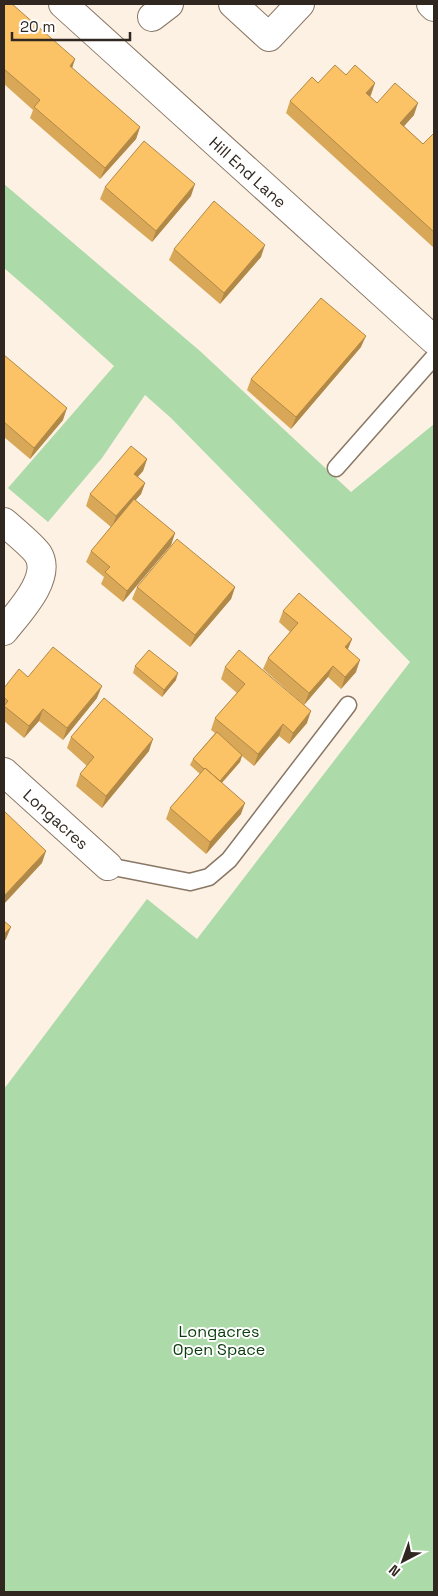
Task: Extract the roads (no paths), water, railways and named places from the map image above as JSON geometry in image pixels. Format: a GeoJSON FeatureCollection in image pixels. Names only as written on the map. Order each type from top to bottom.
{"type":"FeatureCollection","features":[{"type":"Feature","properties":{"kind":"street","name":"Hill End Lane"},"geometry":{"type":"LineString","coordinates":[[63,4],[434,340]]}},
{"type":"Feature","properties":{"kind":"street"},"geometry":{"type":"LineString","coordinates":[[233,4],[269,37],[300,4]]}},
{"type":"Feature","properties":{"kind":"street"},"geometry":{"type":"LineString","coordinates":[[4,522],[38,554],[42,565],[37,587],[4,631]]}},
{"type":"Feature","properties":{"kind":"street","name":"Longacres"},"geometry":{"type":"LineString","coordinates":[[4,772],[108,866]]}},
{"type":"Feature","properties":{"kind":"lane"},"geometry":{"type":"LineString","coordinates":[[336,468],[434,357]]}},
{"type":"Feature","properties":{"kind":"lane"},"geometry":{"type":"LineString","coordinates":[[108,866],[190,882],[209,877],[229,860],[348,705]]}},
{"type":"Feature","properties":{"kind":"park label","name":"Longacres Open Space"},"geometry":{"type":"Point","coordinates":[219,1340]}}]}
